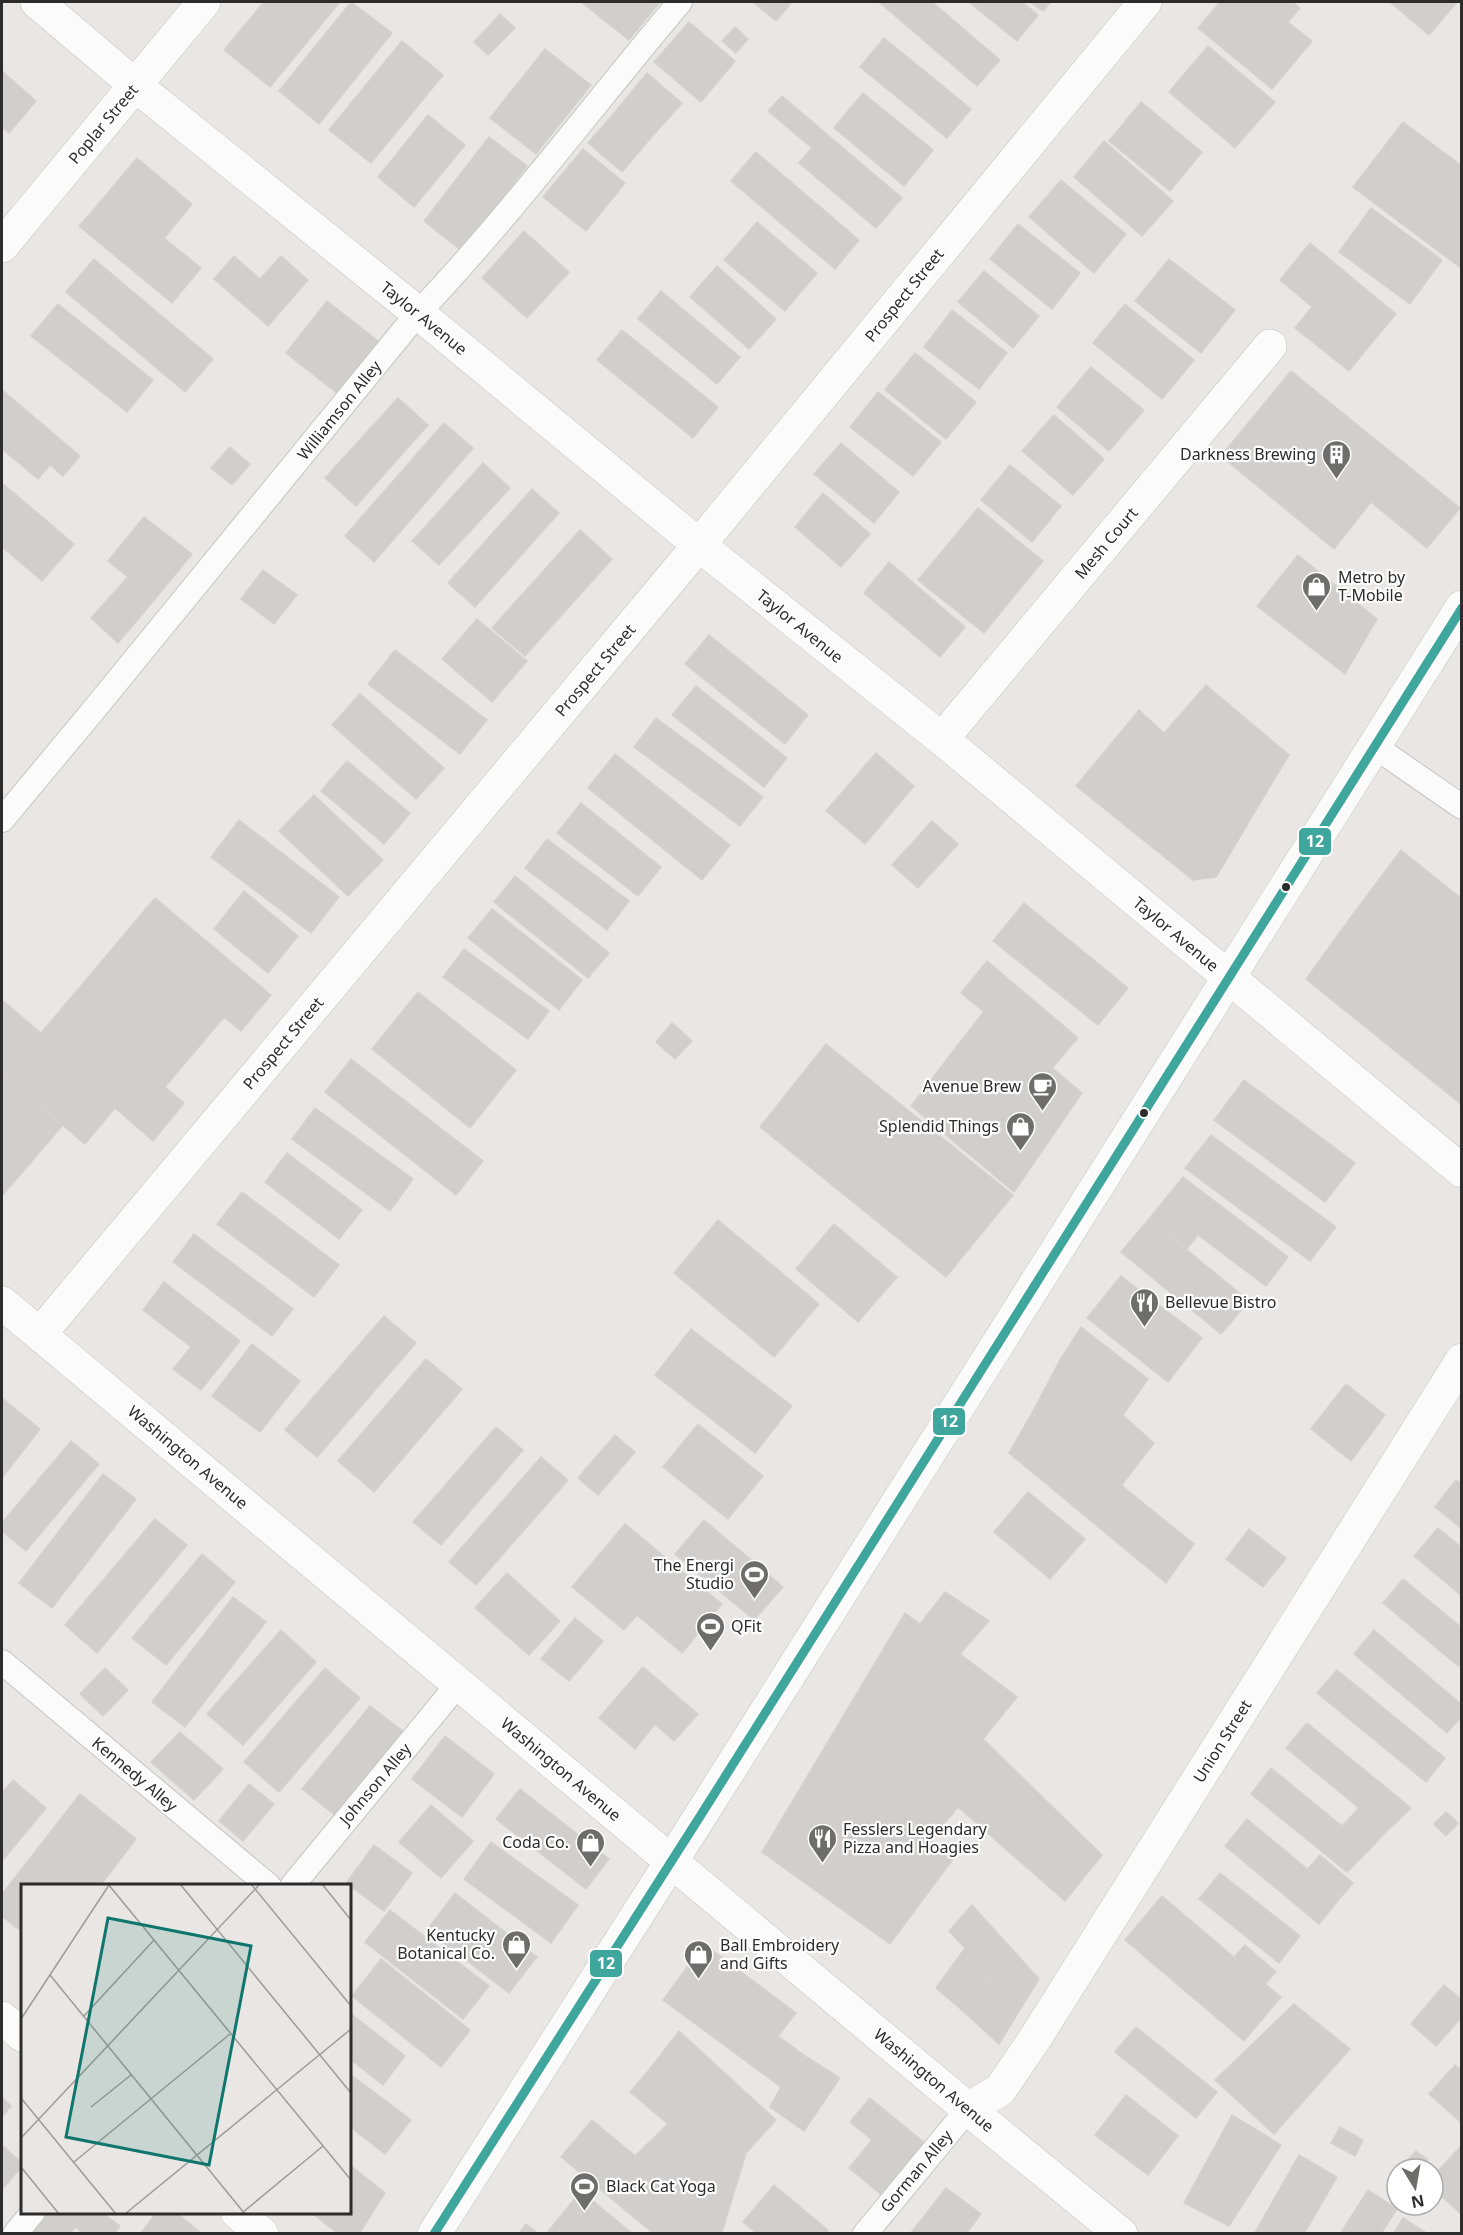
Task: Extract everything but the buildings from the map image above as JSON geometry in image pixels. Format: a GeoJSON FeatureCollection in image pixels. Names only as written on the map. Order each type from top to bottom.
{"type":"FeatureCollection","features":[{"type":"Feature","properties":{"kind":"street","name":"Taylor Avenue"},"geometry":{"type":"LineString","coordinates":[[37,2],[135,85],[418,313],[699,545],[942,739],[1461,1171]]}},
{"type":"Feature","properties":{"kind":"street","name":"Poplar Street"},"geometry":{"type":"LineString","coordinates":[[2,246],[204,2]]}},
{"type":"Feature","properties":{"kind":"street","name":"Prospect Street"},"geometry":{"type":"LineString","coordinates":[[40,1334],[699,545],[1145,2]]}},
{"type":"Feature","properties":{"kind":"street","name":"Mesh Court"},"geometry":{"type":"LineString","coordinates":[[942,739],[1270,346]]}},
{"type":"Feature","properties":{"kind":"street"},"geometry":{"type":"LineString","coordinates":[[434,2234],[1461,607]]}},
{"type":"Feature","properties":{"kind":"street","name":"Washington Avenue"},"geometry":{"type":"LineString","coordinates":[[2,1303],[1121,2234]]}},
{"type":"Feature","properties":{"kind":"street","name":"Union Street"},"geometry":{"type":"LineString","coordinates":[[968,2109],[1000,2090],[1035,2040],[1461,1360]]}},
{"type":"Feature","properties":{"kind":"street"},"geometry":{"type":"LineString","coordinates":[[2,2018],[21,2034]]}},
{"type":"Feature","properties":{"kind":"street"},"geometry":{"type":"LineString","coordinates":[[239,2214],[262,2234]]}},
{"type":"Feature","properties":{"kind":"lane","name":"Williamson Alley"},"geometry":{"type":"LineString","coordinates":[[2,820],[418,313],[452,277],[559,150],[680,2]]}},
{"type":"Feature","properties":{"kind":"lane"},"geometry":{"type":"LineString","coordinates":[[1374,746],[1461,807]]}},
{"type":"Feature","properties":{"kind":"lane","name":"Kennedy Alley"},"geometry":{"type":"LineString","coordinates":[[2,1662],[267,1884]]}},
{"type":"Feature","properties":{"kind":"lane","name":"Johnson Alley"},"geometry":{"type":"LineString","coordinates":[[294,1884],[459,1683]]}},
{"type":"Feature","properties":{"kind":"lane","name":"Gorman Alley"},"geometry":{"type":"LineString","coordinates":[[865,2234],[968,2109]]}},
{"type":"Feature","properties":{"kind":"lane"},"geometry":{"type":"LineString","coordinates":[[15,2234],[31,2214]]}},
{"type":"Feature","properties":{"kind":"transit line","name":"12"},"geometry":{"type":"LineString","coordinates":[[434,2234],[1462,608]]}},
{"type":"Feature","properties":{"kind":"place","name":"Darkness Brewing"},"geometry":{"type":"Point","coordinates":[1337,480]}},
{"type":"Feature","properties":{"kind":"place","name":"Metro by T-Mobile"},"geometry":{"type":"Point","coordinates":[1317,612]}},
{"type":"Feature","properties":{"kind":"place","name":"Avenue Brew"},"geometry":{"type":"Point","coordinates":[1042,1112]}},
{"type":"Feature","properties":{"kind":"place","name":"Splendid Things"},"geometry":{"type":"Point","coordinates":[1020,1152]}},
{"type":"Feature","properties":{"kind":"place","name":"Bellevue Bistro"},"geometry":{"type":"Point","coordinates":[1144,1328]}},
{"type":"Feature","properties":{"kind":"place","name":"The Energi Studio"},"geometry":{"type":"Point","coordinates":[755,1600]}},
{"type":"Feature","properties":{"kind":"place","name":"QFit"},"geometry":{"type":"Point","coordinates":[710,1652]}},
{"type":"Feature","properties":{"kind":"place","name":"Fesslers Legendary Pizza and Hoagies"},"geometry":{"type":"Point","coordinates":[822,1864]}},
{"type":"Feature","properties":{"kind":"place","name":"Coda Co."},"geometry":{"type":"Point","coordinates":[590,1868]}},
{"type":"Feature","properties":{"kind":"place","name":"Kentucky Botanical Co."},"geometry":{"type":"Point","coordinates":[516,1970]}},
{"type":"Feature","properties":{"kind":"place","name":"Ball Embroidery and Gifts"},"geometry":{"type":"Point","coordinates":[699,1980]}},
{"type":"Feature","properties":{"kind":"place","name":"Black Cat Yoga"},"geometry":{"type":"Point","coordinates":[585,2212]}}]}
